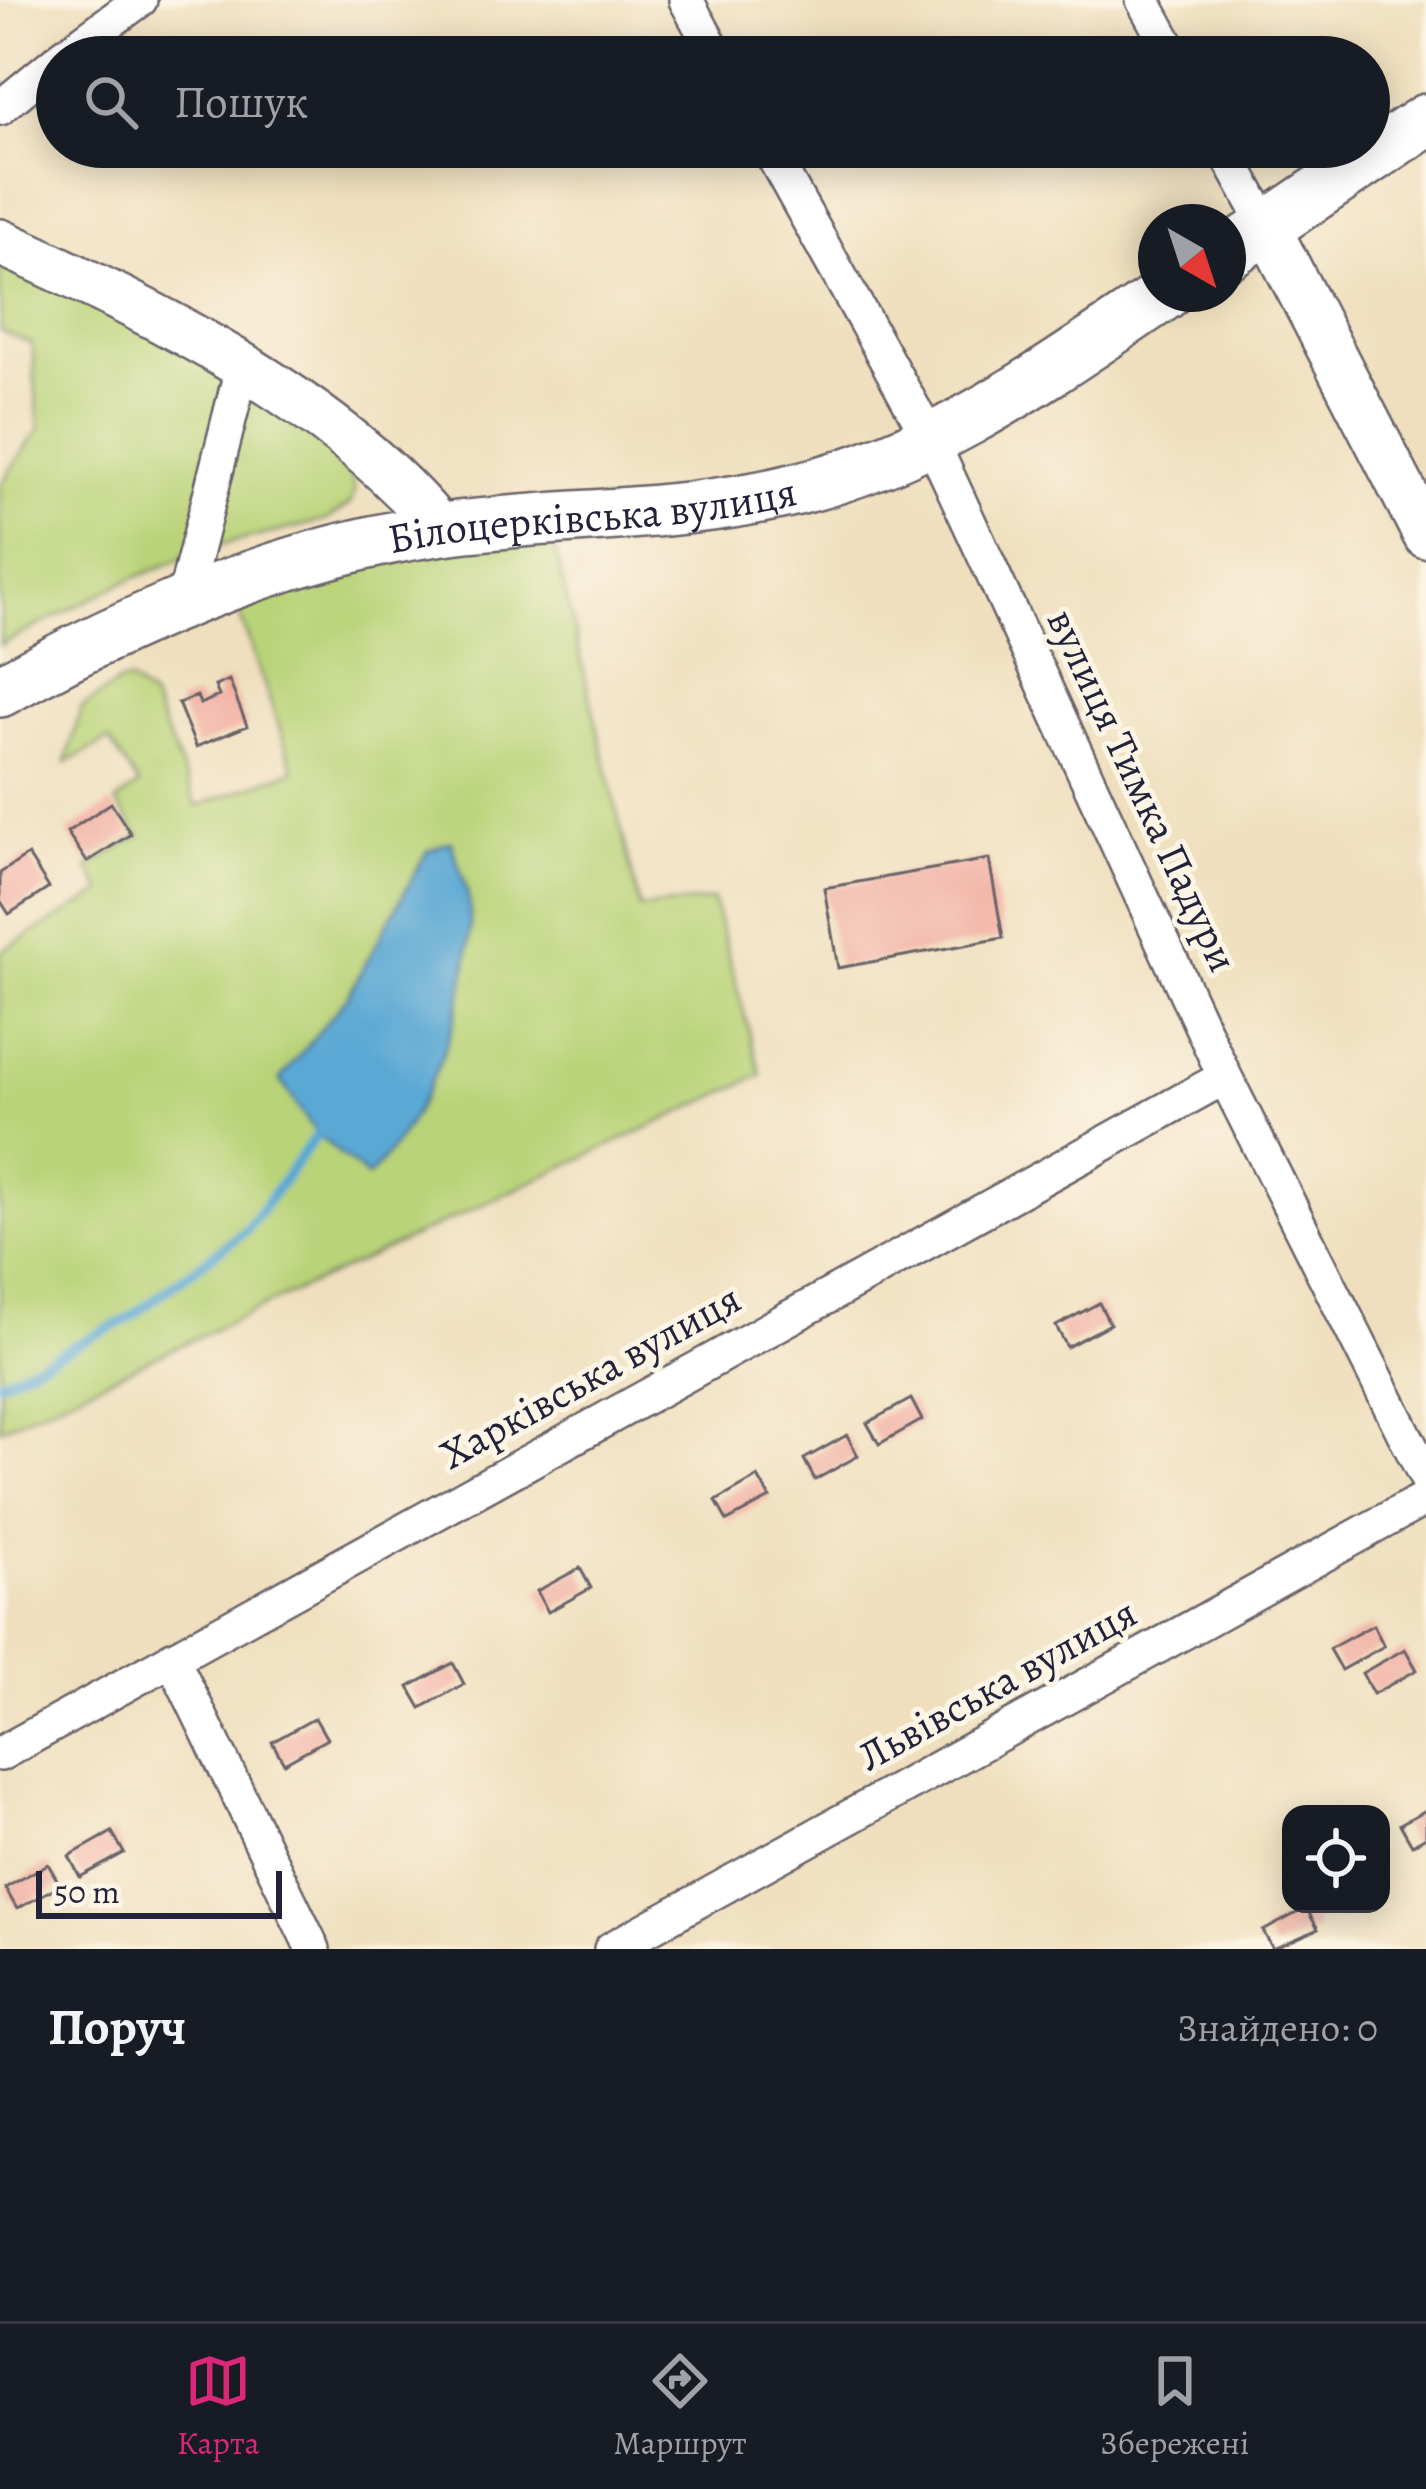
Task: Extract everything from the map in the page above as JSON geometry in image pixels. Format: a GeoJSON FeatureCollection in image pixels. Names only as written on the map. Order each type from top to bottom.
{"type":"FeatureCollection","features":[{"type":"Feature","properties":{"kind":"main road"},"geometry":{"type":"LineString","coordinates":[[1390,144],[1426,120]]}},
{"type":"Feature","properties":{"kind":"main road"},"geometry":{"type":"LineString","coordinates":[[1248,240],[1355,168]]}},
{"type":"Feature","properties":{"kind":"main road","name":"Білоцерківська вулиця"},"geometry":{"type":"LineString","coordinates":[[0,692],[183,603],[302,562],[441,530],[678,509],[795,490],[932,442],[1138,311]]}},
{"type":"Feature","properties":{"kind":"street"},"geometry":{"type":"LineString","coordinates":[[91,36],[140,0]]}},
{"type":"Feature","properties":{"kind":"street"},"geometry":{"type":"LineString","coordinates":[[686,0],[706,36]]}},
{"type":"Feature","properties":{"kind":"street"},"geometry":{"type":"LineString","coordinates":[[1143,0],[1163,36]]}},
{"type":"Feature","properties":{"kind":"street"},"geometry":{"type":"LineString","coordinates":[[0,107],[36,78]]}},
{"type":"Feature","properties":{"kind":"street","name":"вулиця Тимка Падури"},"geometry":{"type":"LineString","coordinates":[[779,168],[932,442],[1225,1077],[1426,1477]]}},
{"type":"Feature","properties":{"kind":"street"},"geometry":{"type":"LineString","coordinates":[[1229,168],[1248,240],[1426,535]]}},
{"type":"Feature","properties":{"kind":"street"},"geometry":{"type":"LineString","coordinates":[[0,242],[72,274],[242,368],[370,456],[441,530]]}},
{"type":"Feature","properties":{"kind":"street"},"geometry":{"type":"LineString","coordinates":[[183,603],[242,368]]}},
{"type":"Feature","properties":{"kind":"street","name":"Харківська вулиця"},"geometry":{"type":"LineString","coordinates":[[0,1754],[1225,1077]]}},
{"type":"Feature","properties":{"kind":"street","name":"Львівська вулиця"},"geometry":{"type":"LineString","coordinates":[[610,1949],[1426,1498]]}},
{"type":"Feature","properties":{"kind":"street"},"geometry":{"type":"LineString","coordinates":[[172,1658],[314,1949]]}},
{"type":"Feature","properties":{"kind":"green space"},"geometry":{"type":"Polygon","coordinates":[[[0,242],[242,368],[350,467],[355,492],[350,504],[327,520],[207,548],[120,584],[0,645],[0,485],[39,429],[32,344],[0,331],[0,242]]]}},
{"type":"Feature","properties":{"kind":"green space"},"geometry":{"type":"Polygon","coordinates":[[[548,520],[640,908],[713,900],[761,1075],[0,1429],[0,952],[103,892],[88,868],[139,836],[116,802],[139,785],[109,740],[66,763],[81,708],[120,682],[129,681],[151,698],[197,806],[294,770],[230,587],[548,520]]]}},
{"type":"Feature","properties":{"kind":"water"},"geometry":{"type":"Polygon","coordinates":[[[451,841],[470,913],[469,948],[455,1019],[428,1089],[368,1177],[317,1135],[280,1079],[348,996],[427,851],[451,841]]]}},
{"type":"Feature","properties":{"kind":"building"},"geometry":{"type":"Polygon","coordinates":[[[229,680],[247,726],[196,747],[178,703],[197,696],[200,704],[219,696],[215,686],[229,680]]]}},
{"type":"Feature","properties":{"kind":"building"},"geometry":{"type":"Polygon","coordinates":[[[111,803],[131,834],[87,862],[67,832],[111,803]]]}},
{"type":"Feature","properties":{"kind":"building"},"geometry":{"type":"Polygon","coordinates":[[[28,855],[49,888],[9,914],[0,900],[0,873],[28,855]]]}},
{"type":"Feature","properties":{"kind":"building"},"geometry":{"type":"Polygon","coordinates":[[[989,859],[1003,938],[838,968],[824,888],[989,859]]]}},
{"type":"Feature","properties":{"kind":"building"},"geometry":{"type":"Polygon","coordinates":[[[1099,1303],[1110,1324],[1067,1347],[1056,1326],[1099,1303]]]}},
{"type":"Feature","properties":{"kind":"building"},"geometry":{"type":"Polygon","coordinates":[[[911,1399],[922,1420],[879,1444],[867,1423],[911,1399]]]}},
{"type":"Feature","properties":{"kind":"building"},"geometry":{"type":"Polygon","coordinates":[[[847,1435],[858,1456],[815,1480],[804,1459],[847,1435]]]}},
{"type":"Feature","properties":{"kind":"building"},"geometry":{"type":"Polygon","coordinates":[[[758,1477],[770,1498],[727,1521],[716,1501],[758,1477]]]}},
{"type":"Feature","properties":{"kind":"building"},"geometry":{"type":"Polygon","coordinates":[[[580,1568],[591,1588],[548,1612],[537,1591],[580,1568]]]}},
{"type":"Feature","properties":{"kind":"building"},"geometry":{"type":"Polygon","coordinates":[[[1373,1625],[1384,1646],[1341,1670],[1329,1649],[1373,1625]]]}},
{"type":"Feature","properties":{"kind":"building"},"geometry":{"type":"Polygon","coordinates":[[[1405,1649],[1417,1670],[1373,1694],[1362,1673],[1405,1649]]]}},
{"type":"Feature","properties":{"kind":"building"},"geometry":{"type":"Polygon","coordinates":[[[453,1663],[464,1684],[421,1708],[409,1687],[453,1663]]]}},
{"type":"Feature","properties":{"kind":"building"},"geometry":{"type":"Polygon","coordinates":[[[315,1718],[327,1739],[284,1763],[272,1742],[315,1718]]]}},
{"type":"Feature","properties":{"kind":"building"},"geometry":{"type":"Polygon","coordinates":[[[1426,1810],[1426,1837],[1412,1845],[1400,1824],[1426,1810]]]}},
{"type":"Feature","properties":{"kind":"building"},"geometry":{"type":"Polygon","coordinates":[[[112,1832],[124,1853],[80,1877],[69,1856],[112,1832]]]}},
{"type":"Feature","properties":{"kind":"building"},"geometry":{"type":"Polygon","coordinates":[[[48,1864],[60,1885],[17,1909],[5,1888],[48,1864]]]}},
{"type":"Feature","properties":{"kind":"building"},"geometry":{"type":"Polygon","coordinates":[[[1297,1913],[1309,1913],[1318,1929],[1273,1949],[1263,1931],[1297,1913]]]}},
{"type":"Feature","properties":{"kind":"waterway"},"geometry":{"type":"LineString","coordinates":[[0,1382],[128,1319],[246,1230],[325,1124]]}}]}
